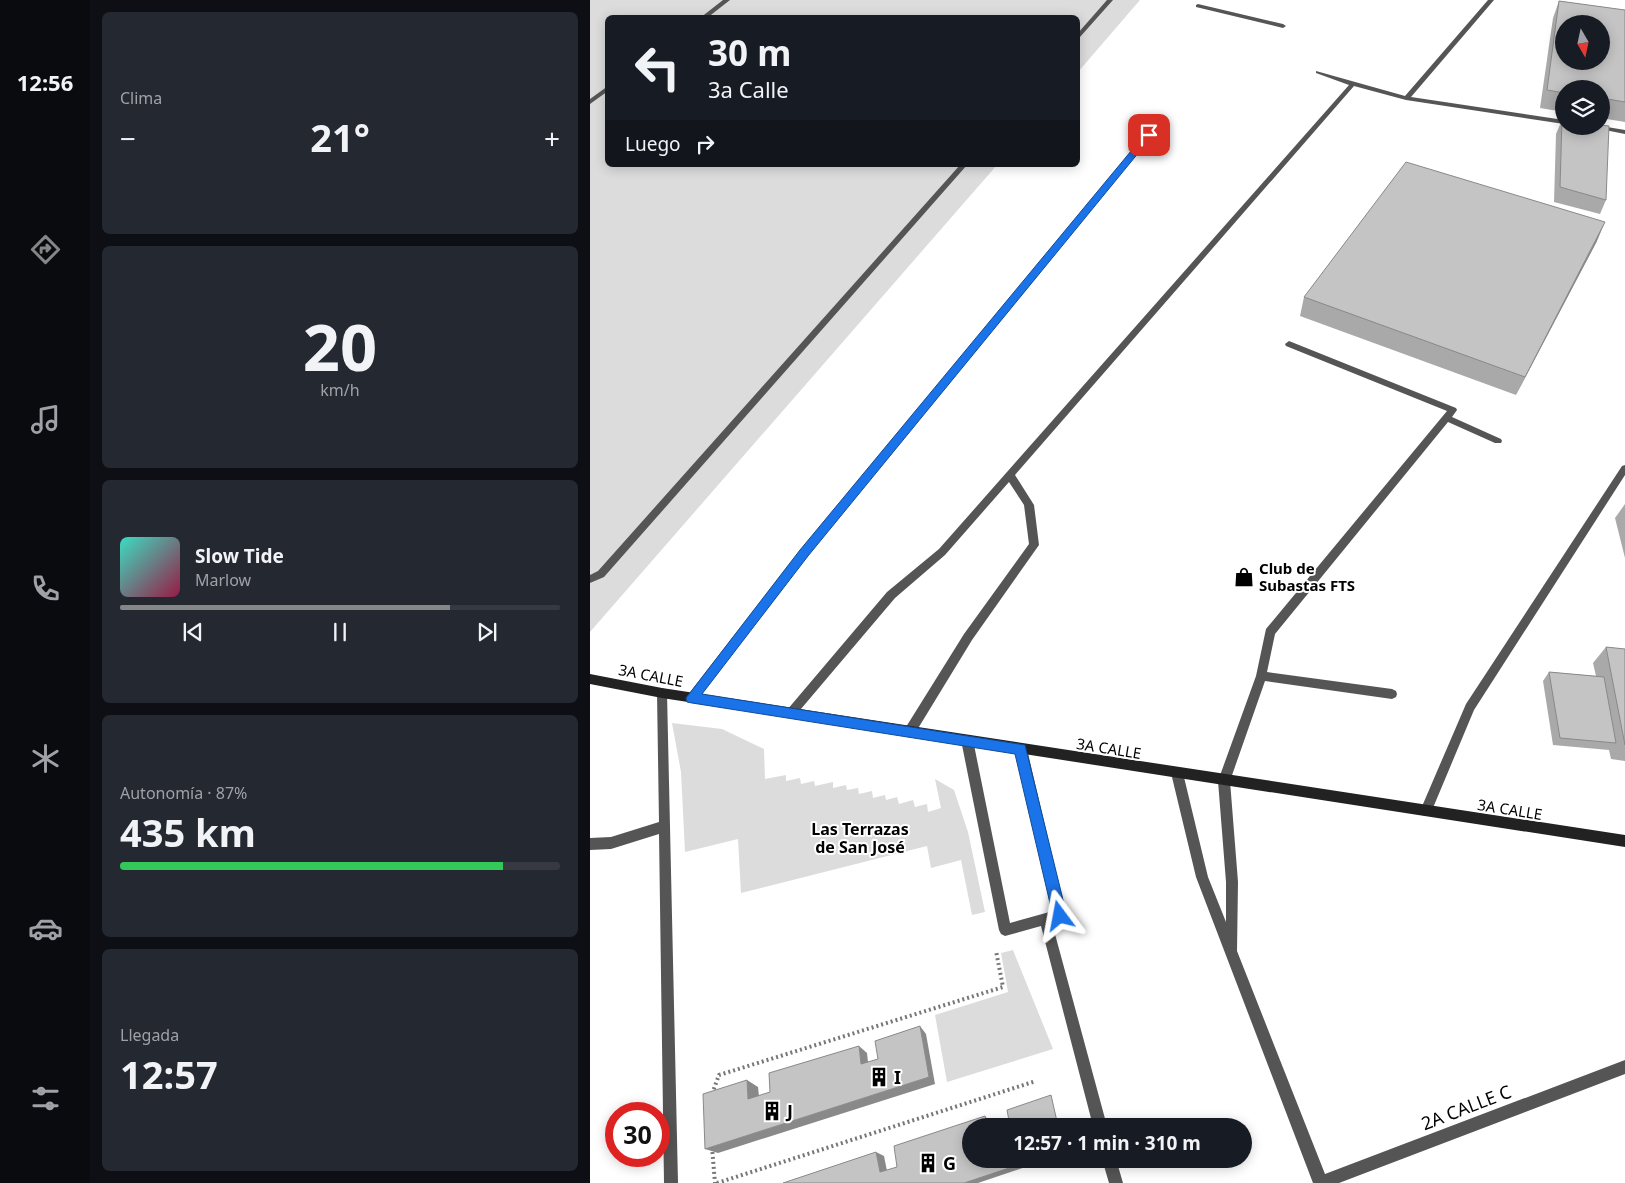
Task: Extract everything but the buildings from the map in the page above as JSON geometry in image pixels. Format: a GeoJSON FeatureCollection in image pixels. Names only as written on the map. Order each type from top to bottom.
{"type":"FeatureCollection","features":[{"type":"Feature","properties":{"kind":"main road","name":"3A CALLE"},"geometry":{"type":"LineString","coordinates":[[590,679],[692,698],[1625,841]]}},
{"type":"Feature","properties":{"kind":"street"},"geometry":{"type":"LineString","coordinates":[[707,15],[727,0]]}},
{"type":"Feature","properties":{"kind":"street"},"geometry":{"type":"LineString","coordinates":[[1080,34],[1110,0]]}},
{"type":"Feature","properties":{"kind":"street"},"geometry":{"type":"LineString","coordinates":[[1406,98],[1491,0]]}},
{"type":"Feature","properties":{"kind":"street"},"geometry":{"type":"LineString","coordinates":[[1198,6],[1283,26]]}},
{"type":"Feature","properties":{"kind":"street"},"geometry":{"type":"LineString","coordinates":[[1318,72],[1353,84],[1406,98],[1555,121]]}},
{"type":"Feature","properties":{"kind":"street"},"geometry":{"type":"LineString","coordinates":[[791,713],[890,595],[942,552],[1353,84]]}},
{"type":"Feature","properties":{"kind":"street"},"geometry":{"type":"LineString","coordinates":[[590,102],[605,90]]}},
{"type":"Feature","properties":{"kind":"street"},"geometry":{"type":"LineString","coordinates":[[692,698],[804,553],[1161,120]]}},
{"type":"Feature","properties":{"kind":"street"},"geometry":{"type":"LineString","coordinates":[[1610,130],[1625,132]]}},
{"type":"Feature","properties":{"kind":"street"},"geometry":{"type":"LineString","coordinates":[[590,579],[601,574],[962,167]]}},
{"type":"Feature","properties":{"kind":"street"},"geometry":{"type":"LineString","coordinates":[[1232,954],[1232,882],[1224,781],[1260,676],[1270,632],[1453,410],[1289,344]]}},
{"type":"Feature","properties":{"kind":"street"},"geometry":{"type":"LineString","coordinates":[[1446,418],[1498,441]]}},
{"type":"Feature","properties":{"kind":"street"},"geometry":{"type":"LineString","coordinates":[[1426,811],[1470,707],[1625,468]]}},
{"type":"Feature","properties":{"kind":"street"},"geometry":{"type":"LineString","coordinates":[[910,731],[968,637],[1034,545],[1030,505],[1010,475]]}},
{"type":"Feature","properties":{"kind":"street"},"geometry":{"type":"LineString","coordinates":[[1260,676],[1392,694]]}},
{"type":"Feature","properties":{"kind":"street"},"geometry":{"type":"LineString","coordinates":[[662,693],[671,1183]]}},
{"type":"Feature","properties":{"kind":"street"},"geometry":{"type":"LineString","coordinates":[[967,740],[1005,930],[1060,916],[1021,749]]}},
{"type":"Feature","properties":{"kind":"street"},"geometry":{"type":"LineString","coordinates":[[1177,773],[1202,877],[1320,1183]]}},
{"type":"Feature","properties":{"kind":"street"},"geometry":{"type":"LineString","coordinates":[[590,844],[610,843],[664,826]]}},
{"type":"Feature","properties":{"kind":"street"},"geometry":{"type":"LineString","coordinates":[[1044,919],[1098,1118]]}},
{"type":"Feature","properties":{"kind":"street","name":"2A CALLE C"},"geometry":{"type":"LineString","coordinates":[[1320,1183],[1625,1067]]}},
{"type":"Feature","properties":{"kind":"street"},"geometry":{"type":"LineString","coordinates":[[1112,1168],[1116,1183]]}},
{"type":"Feature","properties":{"kind":"path"},"geometry":{"type":"LineString","coordinates":[[709,1102],[719,1075],[1003,988],[995,943]]}},
{"type":"Feature","properties":{"kind":"path"},"geometry":{"type":"LineString","coordinates":[[712,1138],[716,1183],[1036,1080]]}},
{"type":"Feature","properties":{"kind":"shaded area"},"geometry":{"type":"Polygon","coordinates":[[[590,0],[1140,0],[1080,70],[1080,15],[605,15],[605,167],[995,167],[590,632],[590,0]]]}},
{"type":"Feature","properties":{"kind":"shaded area"},"geometry":{"type":"Polygon","coordinates":[[[672,723],[722,729],[764,749],[765,779],[786,775],[786,781],[800,778],[801,784],[814,781],[815,786],[833,782],[833,788],[846,785],[847,790],[858,788],[859,794],[872,791],[873,798],[885,795],[886,800],[897,797],[899,804],[913,800],[915,807],[927,804],[928,812],[941,808],[935,779],[954,790],[968,832],[985,912],[972,915],[961,860],[931,868],[927,846],[741,893],[738,839],[685,852],[681,772],[672,723]]]}},
{"type":"Feature","properties":{"kind":"shaded area"},"geometry":{"type":"Polygon","coordinates":[[[1013,950],[1053,1049],[947,1082],[935,1015],[1008,992],[1001,953],[1013,950]]]}},
{"type":"Feature","properties":{"kind":"place","name":"Club de Subastas FTS"},"geometry":{"type":"Point","coordinates":[1244,577]}},
{"type":"Feature","properties":{"kind":"place","name":"I"},"geometry":{"type":"Point","coordinates":[879,1077]}},
{"type":"Feature","properties":{"kind":"place","name":"J"},"geometry":{"type":"Point","coordinates":[772,1111]}},
{"type":"Feature","properties":{"kind":"place","name":"G"},"geometry":{"type":"Point","coordinates":[928,1163]}},
{"type":"Feature","properties":{"kind":"district","name":"Las Terrazas de San José"},"geometry":{"type":"Point","coordinates":[860,838]}},
{"type":"Feature","properties":{"kind":"route"},"geometry":{"type":"LineString","coordinates":[[1060,916],[1021,749],[692,698],[804,553],[1149,135]]}}]}
